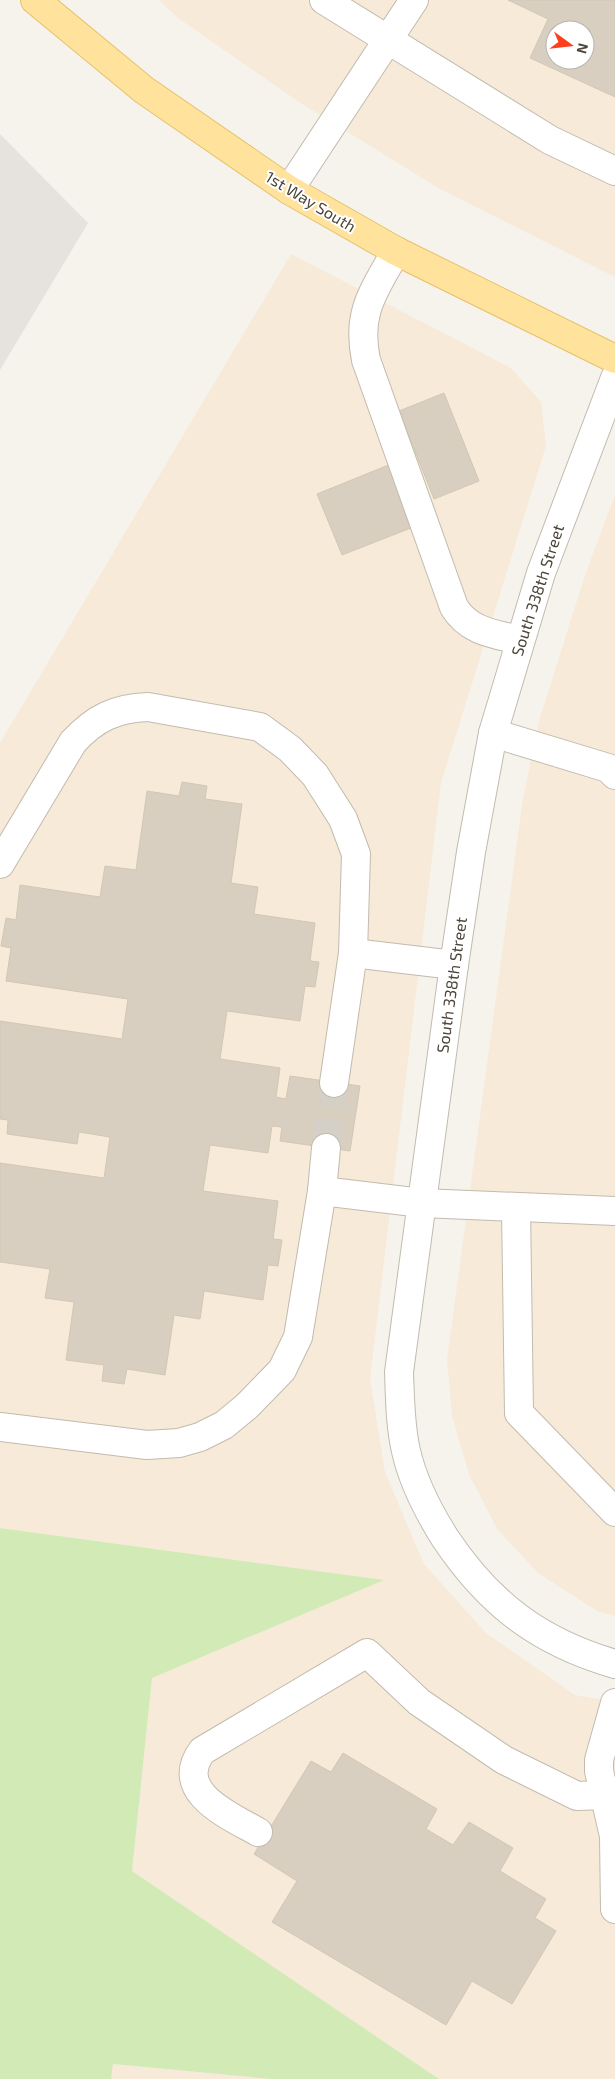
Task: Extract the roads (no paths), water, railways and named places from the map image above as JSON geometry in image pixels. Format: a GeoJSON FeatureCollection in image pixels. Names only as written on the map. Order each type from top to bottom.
{"type":"FeatureCollection","features":[{"type":"Feature","properties":{"kind":"main road","name":"1st Way South"},"geometry":{"type":"LineString","coordinates":[[34,0],[144,90],[289,190],[396,251],[615,359]]}},
{"type":"Feature","properties":{"kind":"street"},"geometry":{"type":"LineString","coordinates":[[324,0],[550,140],[615,171]]}},
{"type":"Feature","properties":{"kind":"street"},"geometry":{"type":"LineString","coordinates":[[289,190],[414,0]]}},
{"type":"Feature","properties":{"kind":"street"},"geometry":{"type":"LineString","coordinates":[[396,251],[366,305],[362,326],[366,360],[450,595],[460,616],[474,627],[489,633],[519,640]]}},
{"type":"Feature","properties":{"kind":"street","name":"South 338th Street"},"geometry":{"type":"LineString","coordinates":[[615,378],[568,498],[519,640],[493,733],[471,852],[454,965],[400,1372],[400,1410],[405,1444],[418,1488],[432,1516],[458,1557],[485,1590],[509,1611],[541,1633],[580,1654],[615,1664]]}},
{"type":"Feature","properties":{"kind":"street"},"geometry":{"type":"LineString","coordinates":[[0,864],[73,742],[85,729],[108,714],[134,707],[148,707],[260,727],[290,749],[314,775],[343,819],[356,854],[353,953],[334,1083]]}},
{"type":"Feature","properties":{"kind":"street"},"geometry":{"type":"LineString","coordinates":[[493,733],[608,768],[615,775]]}},
{"type":"Feature","properties":{"kind":"street"},"geometry":{"type":"LineString","coordinates":[[353,953],[454,965]]}},
{"type":"Feature","properties":{"kind":"street"},"geometry":{"type":"LineString","coordinates":[[0,1427],[146,1445],[179,1443],[200,1437],[224,1425],[282,1370],[298,1338],[322,1191],[326,1148]]}},
{"type":"Feature","properties":{"kind":"street"},"geometry":{"type":"LineString","coordinates":[[322,1191],[422,1203],[615,1211]]}},
{"type":"Feature","properties":{"kind":"street"},"geometry":{"type":"LineString","coordinates":[[516,1207],[519,1413],[615,1512]]}},
{"type":"Feature","properties":{"kind":"street"},"geometry":{"type":"LineString","coordinates":[[258,1832],[210,1804],[195,1780],[194,1769],[196,1759],[202,1751],[367,1653],[419,1702],[504,1760],[577,1796],[606,1795]]}},
{"type":"Feature","properties":{"kind":"street"},"geometry":{"type":"LineString","coordinates":[[615,1703],[599,1760],[599,1771],[614,1836],[615,1908]]}},
{"type":"Feature","properties":{"kind":"tunnel"},"geometry":{"type":"LineString","coordinates":[[326,1148],[334,1083]]}}]}
